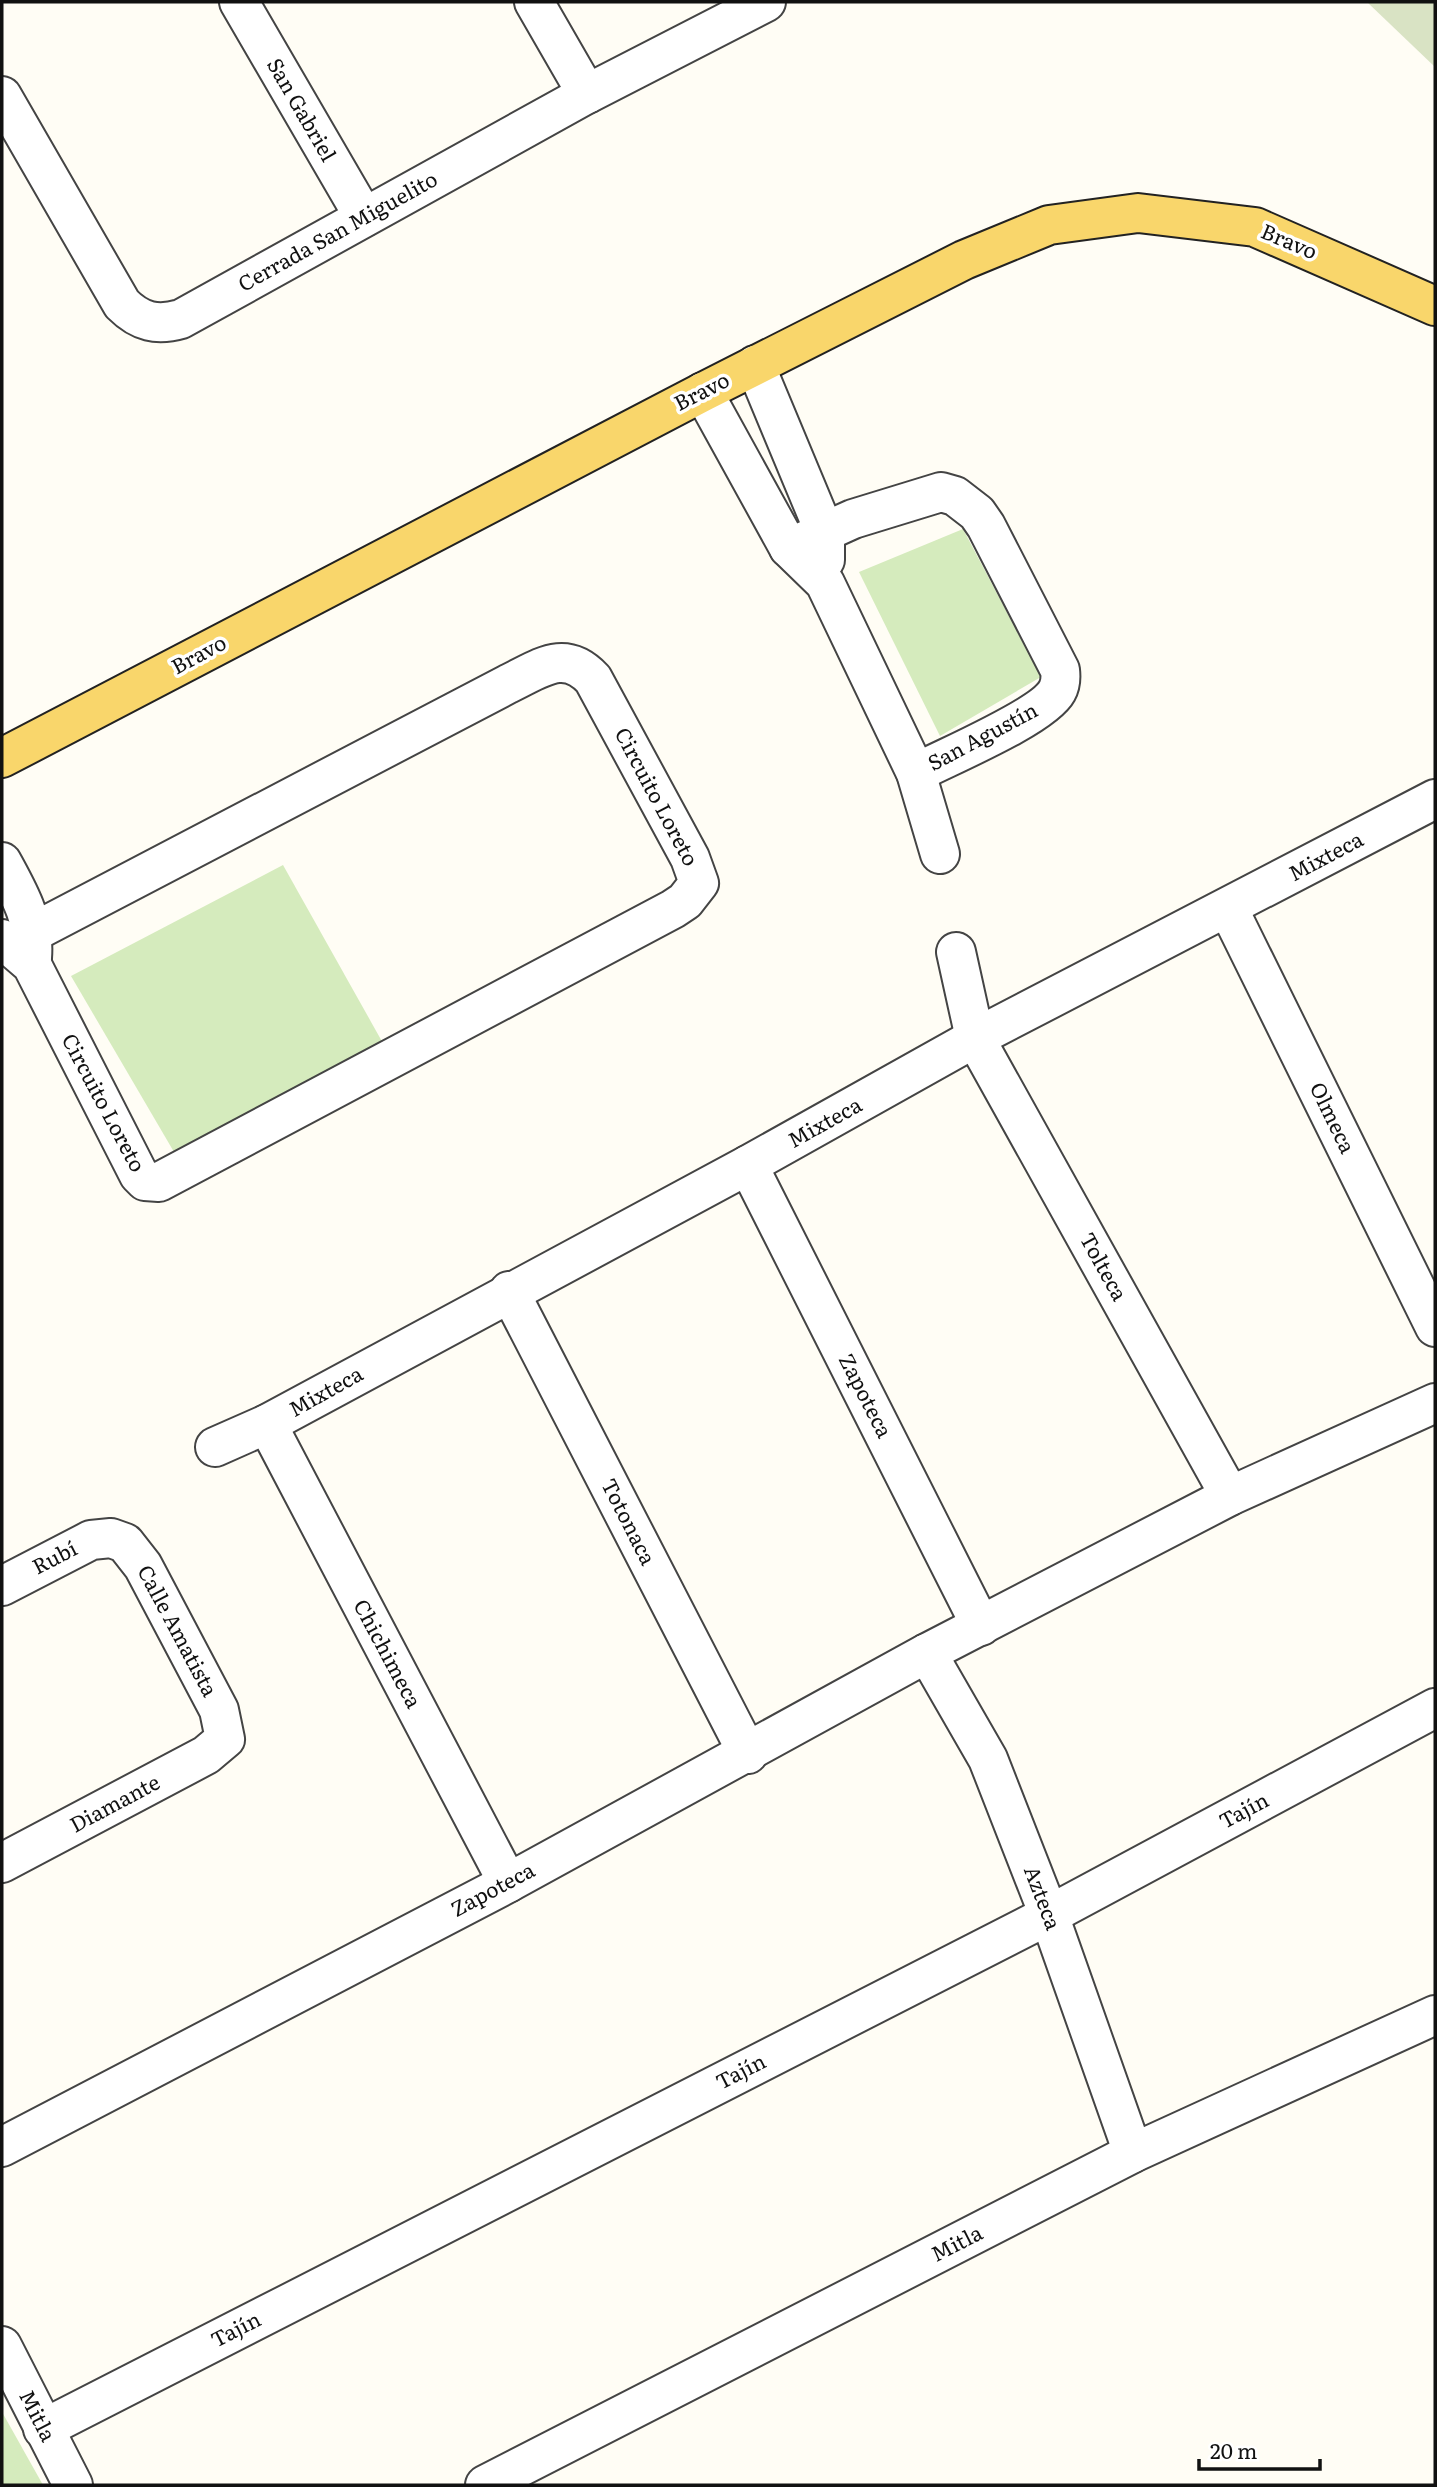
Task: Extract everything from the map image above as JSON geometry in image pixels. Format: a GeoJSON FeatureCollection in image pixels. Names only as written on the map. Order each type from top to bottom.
{"type":"FeatureCollection","features":[{"type":"Feature","properties":{"kind":"main road","name":"Bravo"},"geometry":{"type":"LineString","coordinates":[[2,758],[755,365],[964,260],[1049,225],[1138,213],[1255,227],[1435,306]]}},
{"type":"Feature","properties":{"kind":"street","name":"San Gabriel"},"geometry":{"type":"LineString","coordinates":[[239,2],[364,217]]}},
{"type":"Feature","properties":{"kind":"street"},"geometry":{"type":"LineString","coordinates":[[534,2],[587,94]]}},
{"type":"Feature","properties":{"kind":"street","name":"Cerrada San Miguelito"},"geometry":{"type":"LineString","coordinates":[[2,96],[122,304],[134,316],[161,325],[181,319],[587,94],[766,2]]}},
{"type":"Feature","properties":{"kind":"street","name":"San Agustín"},"geometry":{"type":"LineString","coordinates":[[755,365],[825,533],[825,583]]}},
{"type":"Feature","properties":{"kind":"street","name":"San Agustín"},"geometry":{"type":"LineString","coordinates":[[703,392],[789,548],[825,583],[916,773],[1039,710],[1056,692],[1061,680],[1060,670],[986,526],[977,513],[956,496],[942,492],[853,519],[789,548]]}},
{"type":"Feature","properties":{"kind":"street","name":"Circuito Loreto"},"geometry":{"type":"LineString","coordinates":[[555,663],[576,665],[593,680],[690,858],[699,883],[685,901],[673,909],[159,1182],[145,1181],[132,1163],[19,946],[496,690],[555,663]]}},
{"type":"Feature","properties":{"kind":"street"},"geometry":{"type":"LineString","coordinates":[[916,773],[940,854]]}},
{"type":"Feature","properties":{"kind":"street","name":"Mixteca"},"geometry":{"type":"LineString","coordinates":[[215,1447],[267,1424],[509,1291],[748,1165],[975,1038],[1435,799]]}},
{"type":"Feature","properties":{"kind":"street"},"geometry":{"type":"LineString","coordinates":[[2,862],[20,894],[19,946]]}},
{"type":"Feature","properties":{"kind":"street","name":"Olmeca"},"geometry":{"type":"LineString","coordinates":[[1228,908],[1435,1327]]}},
{"type":"Feature","properties":{"kind":"street","name":"Tolteca"},"geometry":{"type":"LineString","coordinates":[[956,952],[975,1038],[1230,1496]]}},
{"type":"Feature","properties":{"kind":"street","name":"Zapoteca"},"geometry":{"type":"LineString","coordinates":[[748,1165],[981,1626]]}},
{"type":"Feature","properties":{"kind":"street","name":"Totonaca"},"geometry":{"type":"LineString","coordinates":[[509,1291],[748,1754]]}},
{"type":"Feature","properties":{"kind":"street","name":"Zapoteca"},"geometry":{"type":"LineString","coordinates":[[2,2147],[508,1883],[748,1754],[927,1653],[1230,1496],[1435,1403]]}},
{"type":"Feature","properties":{"kind":"street","name":"Chichimeca"},"geometry":{"type":"LineString","coordinates":[[267,1424],[508,1883]]}},
{"type":"Feature","properties":{"kind":"street","name":"Rubí"},"geometry":{"type":"LineString","coordinates":[[2,1586],[91,1540],[111,1538]]}},
{"type":"Feature","properties":{"kind":"street","name":"Calle Amatista"},"geometry":{"type":"LineString","coordinates":[[111,1538],[125,1543],[144,1566],[219,1710],[225,1739]]}},
{"type":"Feature","properties":{"kind":"street","name":"Azteca"},"geometry":{"type":"LineString","coordinates":[[927,1653],[988,1759],[1049,1915],[1133,2154]]}},
{"type":"Feature","properties":{"kind":"street","name":"Tajín"},"geometry":{"type":"LineString","coordinates":[[43,2429],[1049,1915],[1435,1709]]}},
{"type":"Feature","properties":{"kind":"street","name":"Diamante"},"geometry":{"type":"LineString","coordinates":[[2,1863],[194,1763],[225,1739]]}},
{"type":"Feature","properties":{"kind":"street","name":"Mitla"},"geometry":{"type":"LineString","coordinates":[[485,2485],[1133,2154],[1435,2015]]}},
{"type":"Feature","properties":{"kind":"street","name":"Mitla"},"geometry":{"type":"LineString","coordinates":[[2,2346],[73,2485]]}},
{"type":"Feature","properties":{"kind":"green space"},"geometry":{"type":"Polygon","coordinates":[[[1367,2],[1435,2],[1435,67],[1367,2]]]}},
{"type":"Feature","properties":{"kind":"green space"},"geometry":{"type":"Polygon","coordinates":[[[963,529],[1041,677],[940,736],[859,572],[963,529]]]}},
{"type":"Feature","properties":{"kind":"green space"},"geometry":{"type":"Polygon","coordinates":[[[283,865],[384,1045],[174,1152],[71,976],[283,865]]]}},
{"type":"Feature","properties":{"kind":"green space"},"geometry":{"type":"Polygon","coordinates":[[[2,2412],[43,2485],[2,2485],[2,2412]]]}}]}
